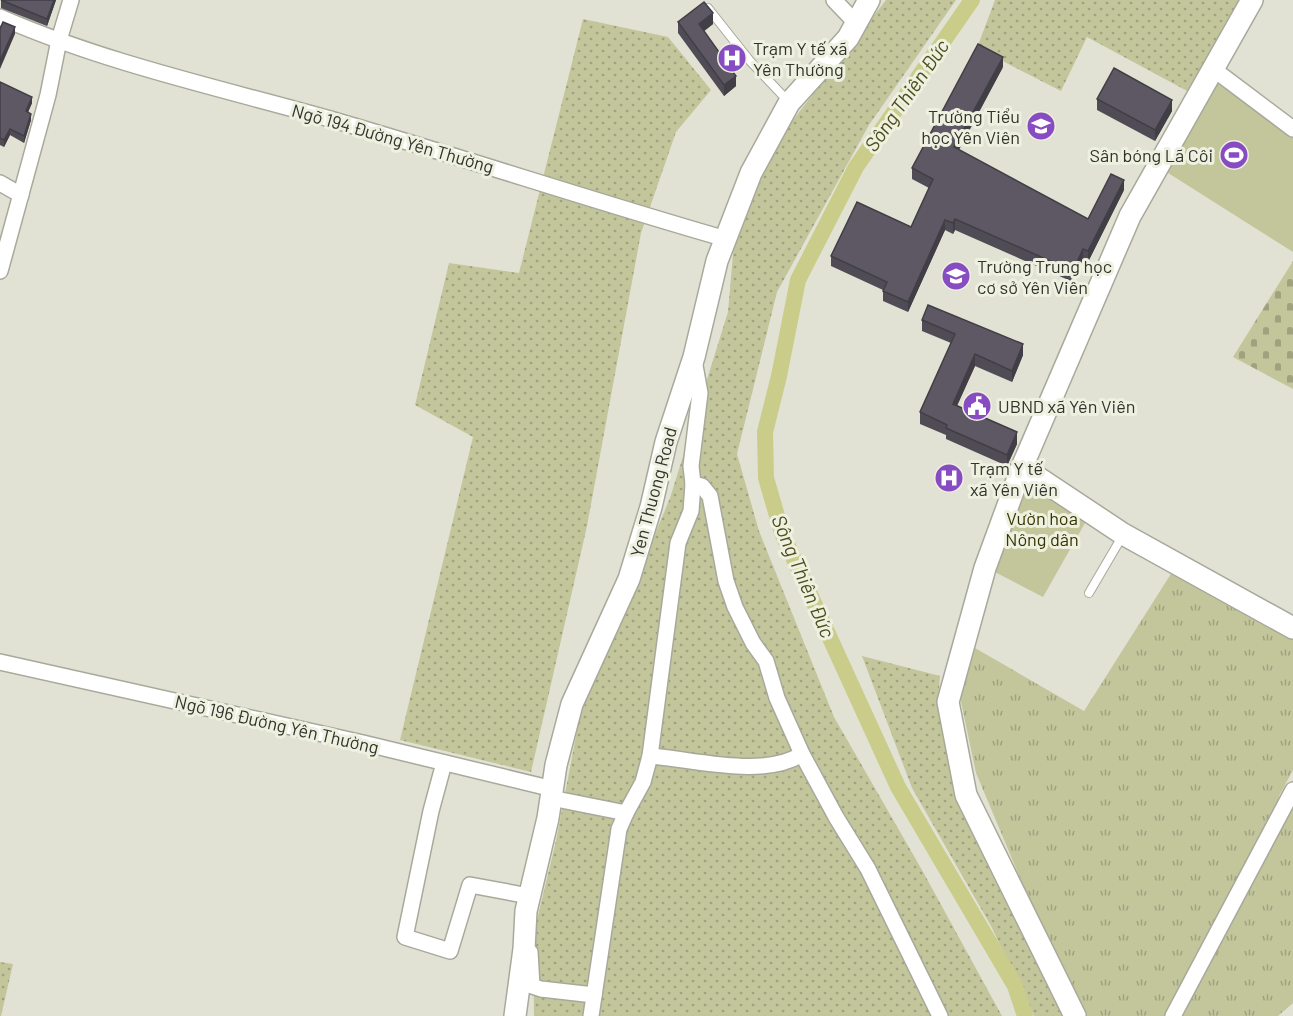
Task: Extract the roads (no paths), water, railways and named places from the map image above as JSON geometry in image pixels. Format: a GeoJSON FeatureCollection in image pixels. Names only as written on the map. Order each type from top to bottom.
{"type":"FeatureCollection","features":[{"type":"Feature","properties":{"kind":"street"},"geometry":{"type":"LineString","coordinates":[[0,271],[48,95],[59,40],[71,0]]}},
{"type":"Feature","properties":{"kind":"street"},"geometry":{"type":"LineString","coordinates":[[834,0],[856,23]]}},
{"type":"Feature","properties":{"kind":"street","name":"Yen Thuong Road"},"geometry":{"type":"LineString","coordinates":[[515,1016],[526,910],[549,818],[556,765],[572,704],[629,579],[651,507],[666,442],[694,357],[717,261],[751,173],[789,103],[848,38],[869,0]]}},
{"type":"Feature","properties":{"kind":"street"},"geometry":{"type":"LineString","coordinates":[[1075,1016],[966,795],[948,702],[985,568],[1022,467],[1130,216],[1252,0]]}},
{"type":"Feature","properties":{"kind":"street","name":"Ngõ 194 Đường Yên Thường"},"geometry":{"type":"LineString","coordinates":[[0,17],[38,34],[106,56],[331,119],[726,239]]}},
{"type":"Feature","properties":{"kind":"street"},"geometry":{"type":"LineString","coordinates":[[1212,68],[1293,129]]}},
{"type":"Feature","properties":{"kind":"street"},"geometry":{"type":"LineString","coordinates":[[0,183],[21,195]]}},
{"type":"Feature","properties":{"kind":"street"},"geometry":{"type":"LineString","coordinates":[[591,1016],[619,829],[643,782],[650,756],[663,673],[665,636],[670,614],[678,543],[691,511],[693,484],[691,466],[699,393],[694,357]]}},
{"type":"Feature","properties":{"kind":"street"},"geometry":{"type":"LineString","coordinates":[[1022,467],[1123,534],[1293,628]]}},
{"type":"Feature","properties":{"kind":"street"},"geometry":{"type":"LineString","coordinates":[[693,484],[702,486],[710,496],[726,581],[735,607],[753,643],[766,661],[777,698],[801,754],[868,869],[940,1016]]}},
{"type":"Feature","properties":{"kind":"street","name":"Ngõ 196 Đường Yên Thường"},"geometry":{"type":"LineString","coordinates":[[0,662],[444,763],[626,813]]}},
{"type":"Feature","properties":{"kind":"street"},"geometry":{"type":"LineString","coordinates":[[650,756],[709,764],[764,766],[778,765],[801,754]]}},
{"type":"Feature","properties":{"kind":"street"},"geometry":{"type":"LineString","coordinates":[[444,763],[431,811],[405,937],[450,951],[470,885],[529,896]]}},
{"type":"Feature","properties":{"kind":"street"},"geometry":{"type":"LineString","coordinates":[[1173,1016],[1293,790]]}},
{"type":"Feature","properties":{"kind":"street"},"geometry":{"type":"LineString","coordinates":[[525,933],[529,941],[532,986],[594,995]]}},
{"type":"Feature","properties":{"kind":"lane"},"geometry":{"type":"LineString","coordinates":[[707,7],[750,62],[789,103]]}},
{"type":"Feature","properties":{"kind":"lane"},"geometry":{"type":"LineString","coordinates":[[1089,593],[1123,534]]}},
{"type":"Feature","properties":{"kind":"waterway","name":"Sông Thiên Đức"},"geometry":{"type":"LineString","coordinates":[[972,0],[856,167],[798,280],[779,376],[765,432],[766,478],[782,533],[898,787],[1015,986],[1025,1016]]}},
{"type":"Feature","properties":{"kind":"place","name":"Trạm Y tế xã Yên Thường"},"geometry":{"type":"Point","coordinates":[732,58]}},
{"type":"Feature","properties":{"kind":"place","name":"Trường Tiểu học Yên Viên"},"geometry":{"type":"Point","coordinates":[1041,126]}},
{"type":"Feature","properties":{"kind":"place","name":"Sân bóng Lã Côi"},"geometry":{"type":"Point","coordinates":[1234,155]}},
{"type":"Feature","properties":{"kind":"place","name":"Trường Trung học cơ sở Yên Viên"},"geometry":{"type":"Point","coordinates":[956,276]}},
{"type":"Feature","properties":{"kind":"place","name":"UBND xã Yên Viên"},"geometry":{"type":"Point","coordinates":[977,406]}},
{"type":"Feature","properties":{"kind":"place","name":"Trạm Y tế xã Yên Viên"},"geometry":{"type":"Point","coordinates":[949,478]}},
{"type":"Feature","properties":{"kind":"park label","name":"Vườn hoa Nông dân"},"geometry":{"type":"Point","coordinates":[1042,528]}}]}
